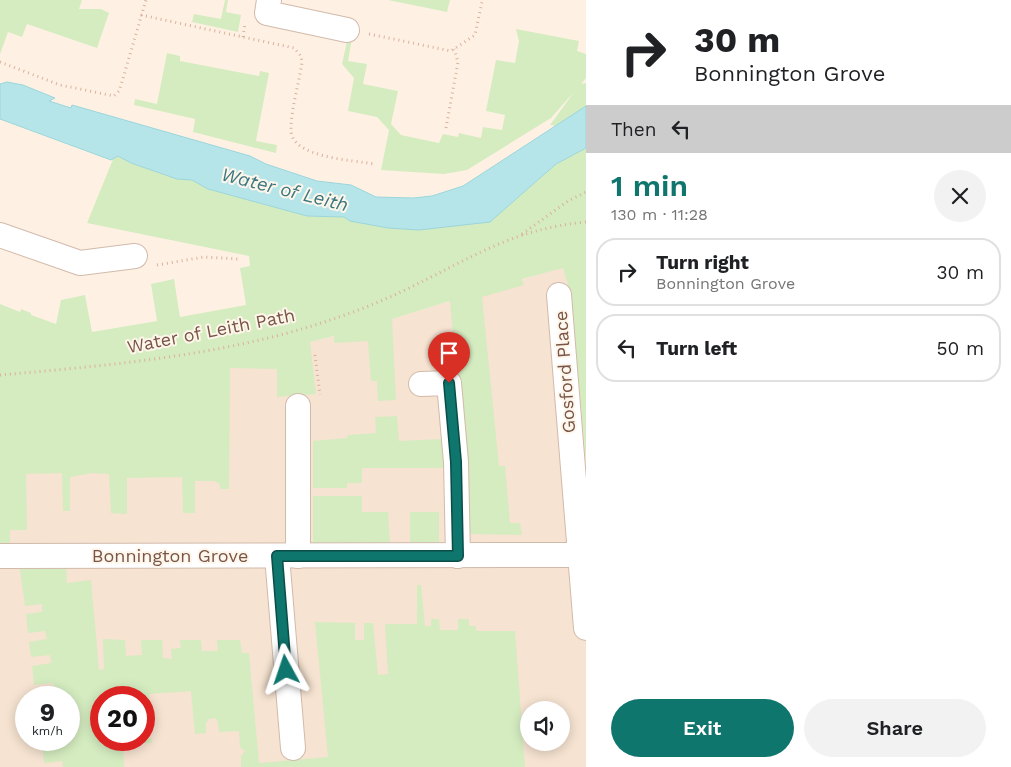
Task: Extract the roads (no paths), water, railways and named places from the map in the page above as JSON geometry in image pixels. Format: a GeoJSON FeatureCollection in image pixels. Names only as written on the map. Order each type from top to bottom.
{"type":"FeatureCollection","features":[{"type":"Feature","properties":{"kind":"street"},"geometry":{"type":"LineString","coordinates":[[269,0],[267,13],[347,30]]}},
{"type":"Feature","properties":{"kind":"street"},"geometry":{"type":"LineString","coordinates":[[0,235],[80,263],[135,256]]}},
{"type":"Feature","properties":{"kind":"street","name":"Gosford Place"},"geometry":{"type":"LineString","coordinates":[[559,295],[586,628]]}},
{"type":"Feature","properties":{"kind":"street"},"geometry":{"type":"LineString","coordinates":[[421,384],[449,383],[456,462],[458,556]]}},
{"type":"Feature","properties":{"kind":"street"},"geometry":{"type":"LineString","coordinates":[[293,748],[288,556],[298,406]]}},
{"type":"Feature","properties":{"kind":"street","name":"Bonnington Grove"},"geometry":{"type":"LineString","coordinates":[[0,556],[579,555]]}},
{"type":"Feature","properties":{"kind":"water","name":"Water of Leith"},"geometry":{"type":"Polygon","coordinates":[[[7,82],[23,85],[55,98],[49,101],[71,108],[72,105],[250,156],[266,164],[317,181],[351,185],[376,197],[413,198],[432,196],[463,186],[586,106],[586,148],[556,164],[490,222],[419,230],[388,228],[350,221],[344,217],[307,216],[208,189],[192,180],[177,179],[131,163],[118,156],[111,160],[0,119],[0,84],[7,82]]]}}]}
